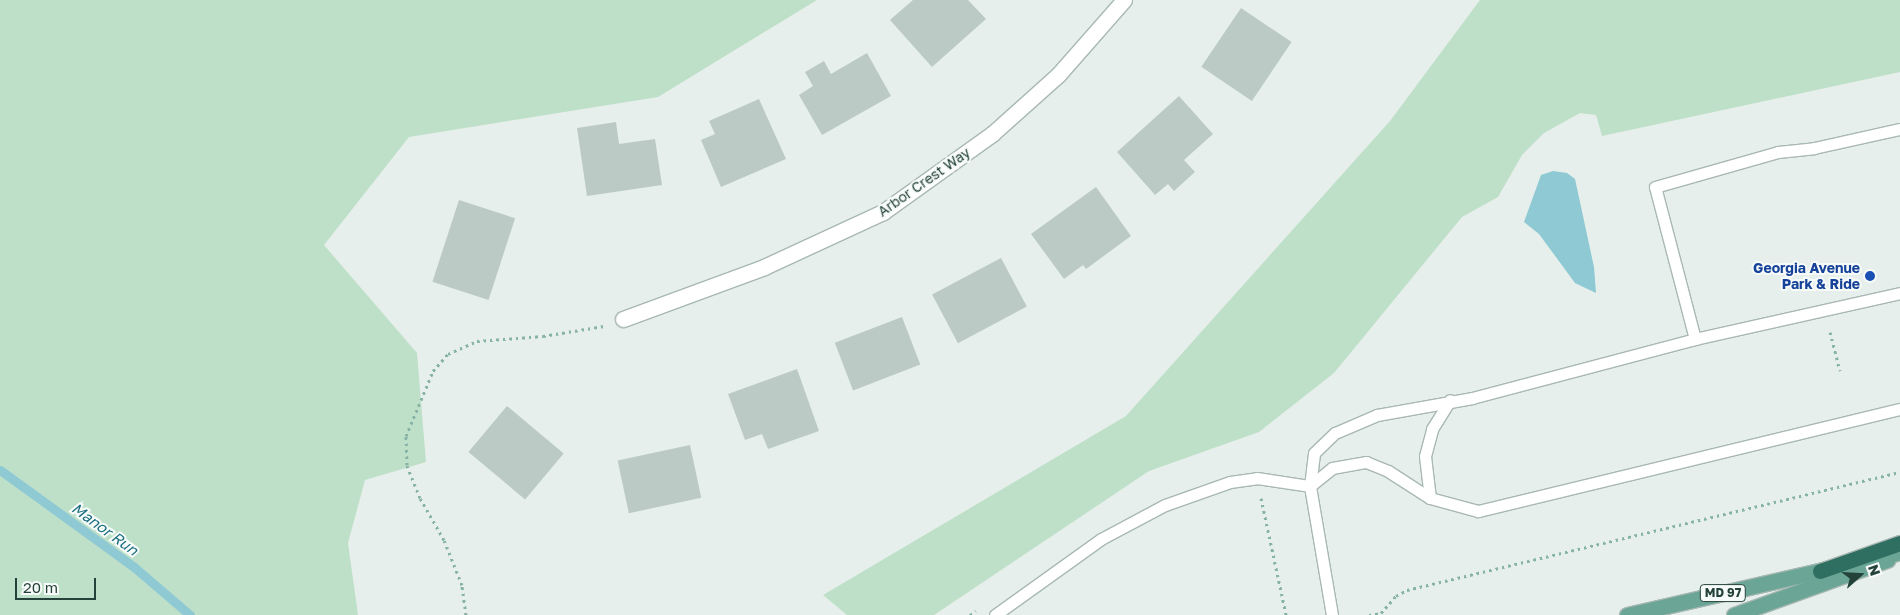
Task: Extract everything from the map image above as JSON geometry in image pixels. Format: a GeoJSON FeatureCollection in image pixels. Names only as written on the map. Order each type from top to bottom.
{"type":"FeatureCollection","features":[{"type":"Feature","properties":{"kind":"highway"},"geometry":{"type":"LineString","coordinates":[[1820,571],[1900,543]]}},
{"type":"Feature","properties":{"kind":"main road","name":"MD 97"},"geometry":{"type":"LineString","coordinates":[[1627,615],[1900,553]]}},
{"type":"Feature","properties":{"kind":"main road"},"geometry":{"type":"LineString","coordinates":[[1734,615],[1900,553]]}},
{"type":"Feature","properties":{"kind":"street","name":"Arbor Crest Way"},"geometry":{"type":"LineString","coordinates":[[623,319],[764,267],[883,212],[992,134],[1058,75],[1124,0]]}},
{"type":"Feature","properties":{"kind":"lane"},"geometry":{"type":"LineString","coordinates":[[1695,339],[1655,187],[1750,159],[1900,128]]}},
{"type":"Feature","properties":{"kind":"lane"},"geometry":{"type":"LineString","coordinates":[[1332,615],[1310,486],[1314,453],[1335,433],[1377,415],[1450,400],[1472,398],[1695,339],[1900,293]]}},
{"type":"Feature","properties":{"kind":"lane"},"geometry":{"type":"LineString","coordinates":[[1430,498],[1425,456],[1432,429],[1450,400]]}},
{"type":"Feature","properties":{"kind":"lane"},"geometry":{"type":"LineString","coordinates":[[995,615],[1101,539],[1165,505],[1230,482],[1257,478],[1310,486],[1332,468],[1366,462],[1388,472],[1430,498],[1478,511],[1900,409]]}},
{"type":"Feature","properties":{"kind":"path"},"geometry":{"type":"LineString","coordinates":[[466,615],[462,585],[444,540],[420,498],[408,466],[406,436],[433,371],[448,354],[477,341],[543,336],[613,324],[623,319]]}},
{"type":"Feature","properties":{"kind":"path"},"geometry":{"type":"LineString","coordinates":[[1830,332],[1840,371]]}},
{"type":"Feature","properties":{"kind":"path"},"geometry":{"type":"LineString","coordinates":[[1370,615],[1381,613],[1396,596],[1406,590],[1900,472]]}},
{"type":"Feature","properties":{"kind":"path"},"geometry":{"type":"LineString","coordinates":[[1261,498],[1285,600],[1286,615]]}},
{"type":"Feature","properties":{"kind":"green space"},"geometry":{"type":"Polygon","coordinates":[[[0,0],[817,0],[658,97],[409,137],[324,245],[417,353],[426,462],[365,480],[348,543],[358,615],[0,615],[0,0]]]}},
{"type":"Feature","properties":{"kind":"green space"},"geometry":{"type":"Polygon","coordinates":[[[1480,0],[1900,0],[1900,72],[1602,136],[1596,115],[1580,113],[1544,133],[1522,155],[1498,197],[1462,217],[1334,373],[1259,432],[1149,471],[934,615],[847,615],[823,595],[1126,416],[1390,121],[1480,0]]]}},
{"type":"Feature","properties":{"kind":"water"},"geometry":{"type":"Polygon","coordinates":[[[1553,171],[1567,173],[1575,179],[1594,267],[1596,293],[1575,283],[1539,234],[1524,222],[1541,175],[1553,171]]]}},
{"type":"Feature","properties":{"kind":"building"},"geometry":{"type":"Polygon","coordinates":[[[913,0],[968,0],[986,19],[932,67],[890,20],[913,0]]]}},
{"type":"Feature","properties":{"kind":"building"},"geometry":{"type":"Polygon","coordinates":[[[1241,8],[1292,42],[1252,101],[1201,67],[1241,8]]]}},
{"type":"Feature","properties":{"kind":"building"},"geometry":{"type":"Polygon","coordinates":[[[867,53],[891,96],[822,135],[799,95],[813,86],[805,72],[824,61],[831,74],[867,53]]]}},
{"type":"Feature","properties":{"kind":"building"},"geometry":{"type":"Polygon","coordinates":[[[1179,96],[1213,134],[1184,160],[1195,172],[1174,191],[1168,184],[1155,195],[1117,152],[1179,96]]]}},
{"type":"Feature","properties":{"kind":"building"},"geometry":{"type":"Polygon","coordinates":[[[759,99],[786,159],[721,187],[701,140],[715,134],[709,121],[759,99]]]}},
{"type":"Feature","properties":{"kind":"building"},"geometry":{"type":"Polygon","coordinates":[[[616,122],[619,144],[655,139],[662,185],[587,196],[577,128],[616,122]]]}},
{"type":"Feature","properties":{"kind":"building"},"geometry":{"type":"Polygon","coordinates":[[[1096,187],[1131,236],[1086,269],[1083,265],[1064,279],[1031,234],[1096,187]]]}},
{"type":"Feature","properties":{"kind":"building"},"geometry":{"type":"Polygon","coordinates":[[[459,200],[515,218],[489,300],[432,282],[459,200]]]}},
{"type":"Feature","properties":{"kind":"building"},"geometry":{"type":"Polygon","coordinates":[[[1001,258],[1027,307],[958,343],[932,295],[1001,258]]]}},
{"type":"Feature","properties":{"kind":"building"},"geometry":{"type":"Polygon","coordinates":[[[902,317],[920,365],[853,390],[835,343],[902,317]]]}},
{"type":"Feature","properties":{"kind":"building"},"geometry":{"type":"Polygon","coordinates":[[[797,369],[819,431],[768,449],[762,434],[745,440],[728,394],[797,369]]]}},
{"type":"Feature","properties":{"kind":"building"},"geometry":{"type":"Polygon","coordinates":[[[507,406],[564,454],[525,500],[468,452],[507,406]]]}},
{"type":"Feature","properties":{"kind":"building"},"geometry":{"type":"Polygon","coordinates":[[[690,445],[701,498],[629,513],[618,460],[690,445]]]}},
{"type":"Feature","properties":{"kind":"waterway","name":"Manor Run"},"geometry":{"type":"LineString","coordinates":[[0,470],[134,567],[190,615]]}},
{"type":"Feature","properties":{"kind":"place","name":"Georgia Avenue Park & Ride"},"geometry":{"type":"Point","coordinates":[1870,276]}}]}
